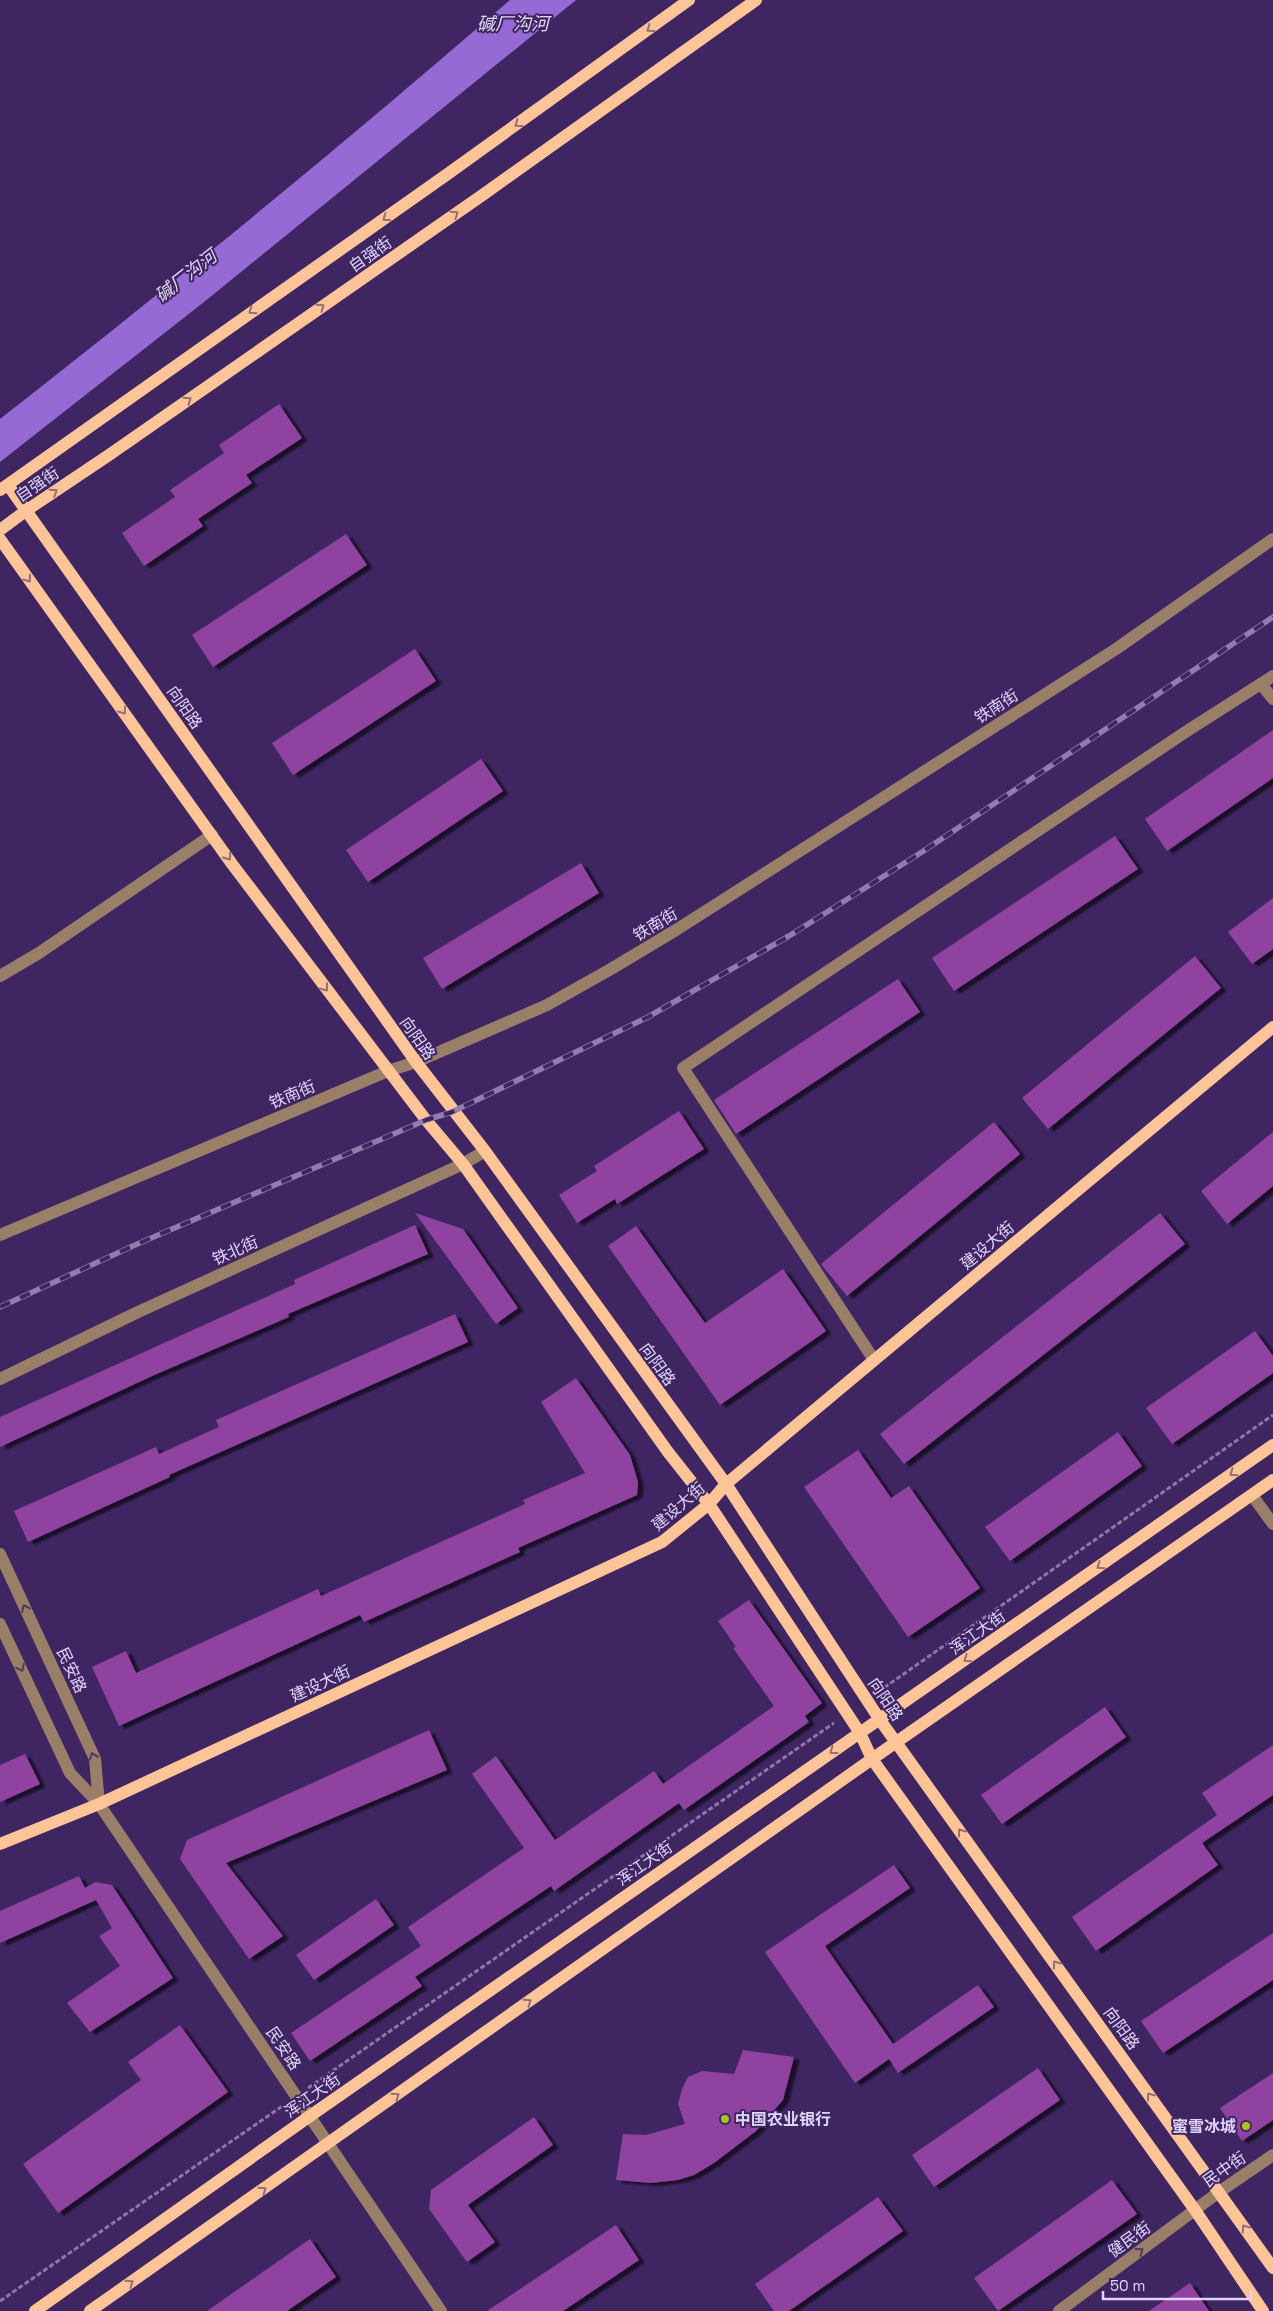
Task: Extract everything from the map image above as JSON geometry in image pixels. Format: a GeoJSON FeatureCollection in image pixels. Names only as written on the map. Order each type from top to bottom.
{"type":"FeatureCollection","features":[{"type":"Feature","properties":{"kind":"main road","name":"自强街"},"geometry":{"type":"LineString","coordinates":[[4,488],[449,173],[689,0]]}},
{"type":"Feature","properties":{"kind":"main road","name":"自强街"},"geometry":{"type":"LineString","coordinates":[[0,530],[468,205],[756,0]]}},
{"type":"Feature","properties":{"kind":"main road","name":"向阳路"},"geometry":{"type":"LineString","coordinates":[[4,488],[27,510],[416,1062],[485,1151],[726,1484],[880,1720],[1273,2268]]}},
{"type":"Feature","properties":{"kind":"main road"},"geometry":{"type":"LineString","coordinates":[[0,540],[212,835],[388,1072],[463,1164],[668,1452],[709,1504],[860,1732],[872,1759],[1195,2210],[1264,2311]]}},
{"type":"Feature","properties":{"kind":"main road","name":"建设大街"},"geometry":{"type":"LineString","coordinates":[[0,1844],[98,1804],[662,1542],[709,1504],[726,1484],[1273,1027]]}},
{"type":"Feature","properties":{"kind":"main road","name":"浑江大街"},"geometry":{"type":"LineString","coordinates":[[35,2311],[310,2116],[1273,1445]]}},
{"type":"Feature","properties":{"kind":"main road"},"geometry":{"type":"LineString","coordinates":[[90,2311],[872,1759],[1273,1480]]}},
{"type":"Feature","properties":{"kind":"street","name":"铁南街"},"geometry":{"type":"LineString","coordinates":[[0,1235],[388,1072],[416,1062],[547,1005],[676,930],[1116,649],[1273,539]]}},
{"type":"Feature","properties":{"kind":"street"},"geometry":{"type":"LineString","coordinates":[[874,1360],[683,1068],[1148,757],[1273,676]]}},
{"type":"Feature","properties":{"kind":"street"},"geometry":{"type":"LineString","coordinates":[[1261,684],[1273,699]]}},
{"type":"Feature","properties":{"kind":"street"},"geometry":{"type":"LineString","coordinates":[[0,976],[39,952],[212,835]]}},
{"type":"Feature","properties":{"kind":"street","name":"铁北街"},"geometry":{"type":"LineString","coordinates":[[0,1379],[138,1312],[463,1164],[485,1151]]}},
{"type":"Feature","properties":{"kind":"street"},"geometry":{"type":"LineString","coordinates":[[1252,1494],[1273,1524]]}},
{"type":"Feature","properties":{"kind":"street","name":"民安路"},"geometry":{"type":"LineString","coordinates":[[0,1554],[95,1759],[98,1804]]}},
{"type":"Feature","properties":{"kind":"street","name":"民安路"},"geometry":{"type":"LineString","coordinates":[[0,1624],[70,1773],[98,1804],[441,2311]]}},
{"type":"Feature","properties":{"kind":"street","name":"民中街"},"geometry":{"type":"LineString","coordinates":[[1195,2210],[1273,2155]]}},
{"type":"Feature","properties":{"kind":"street","name":"健民街"},"geometry":{"type":"LineString","coordinates":[[1058,2311],[1195,2210]]}},
{"type":"Feature","properties":{"kind":"path"},"geometry":{"type":"LineString","coordinates":[[867,1700],[1273,1415]]}},
{"type":"Feature","properties":{"kind":"path"},"geometry":{"type":"LineString","coordinates":[[0,2301],[848,1714]]}},
{"type":"Feature","properties":{"kind":"water","name":"碱厂沟河"},"geometry":{"type":"Polygon","coordinates":[[[510,0],[576,0],[204,302],[0,462],[0,419],[258,212],[510,0]]]}},
{"type":"Feature","properties":{"kind":"building"},"geometry":{"type":"Polygon","coordinates":[[[279,404],[302,438],[246,475],[252,483],[198,519],[203,526],[144,566],[122,533],[175,497],[170,490],[224,453],[219,445],[279,404]]]}},
{"type":"Feature","properties":{"kind":"building"},"geometry":{"type":"Polygon","coordinates":[[[346,534],[367,565],[213,667],[192,635],[346,534]]]}},
{"type":"Feature","properties":{"kind":"building"},"geometry":{"type":"Polygon","coordinates":[[[415,649],[436,681],[293,775],[272,743],[415,649]]]}},
{"type":"Feature","properties":{"kind":"building"},"geometry":{"type":"Polygon","coordinates":[[[1273,730],[1273,778],[1167,851],[1145,819],[1273,730]]]}},
{"type":"Feature","properties":{"kind":"building"},"geometry":{"type":"Polygon","coordinates":[[[481,759],[503,791],[368,882],[346,850],[481,759]]]}},
{"type":"Feature","properties":{"kind":"building"},"geometry":{"type":"Polygon","coordinates":[[[1115,836],[1138,869],[954,991],[932,958],[1115,836]]]}},
{"type":"Feature","properties":{"kind":"building"},"geometry":{"type":"Polygon","coordinates":[[[581,863],[599,893],[442,989],[423,958],[581,863]]]}},
{"type":"Feature","properties":{"kind":"building"},"geometry":{"type":"Polygon","coordinates":[[[1273,898],[1273,949],[1252,964],[1228,932],[1273,898]]]}},
{"type":"Feature","properties":{"kind":"building"},"geometry":{"type":"Polygon","coordinates":[[[1195,956],[1221,988],[1048,1129],[1022,1098],[1195,956]]]}},
{"type":"Feature","properties":{"kind":"building"},"geometry":{"type":"Polygon","coordinates":[[[898,979],[920,1012],[736,1134],[714,1100],[898,979]]]}},
{"type":"Feature","properties":{"kind":"building"},"geometry":{"type":"Polygon","coordinates":[[[679,1111],[704,1149],[617,1204],[615,1199],[577,1223],[559,1195],[597,1171],[594,1166],[679,1111]]]}},
{"type":"Feature","properties":{"kind":"building"},"geometry":{"type":"Polygon","coordinates":[[[994,1122],[1020,1154],[847,1296],[821,1264],[994,1122]]]}},
{"type":"Feature","properties":{"kind":"building"},"geometry":{"type":"Polygon","coordinates":[[[1273,1132],[1273,1186],[1227,1224],[1201,1191],[1273,1132]]]}},
{"type":"Feature","properties":{"kind":"building"},"geometry":{"type":"Polygon","coordinates":[[[415,1213],[463,1229],[518,1308],[496,1324],[415,1213]]]}},
{"type":"Feature","properties":{"kind":"building"},"geometry":{"type":"Polygon","coordinates":[[[1160,1213],[1185,1244],[904,1464],[880,1434],[1160,1213]]]}},
{"type":"Feature","properties":{"kind":"building"},"geometry":{"type":"Polygon","coordinates":[[[415,1225],[428,1254],[288,1314],[289,1317],[152,1376],[0,1447],[0,1417],[295,1284],[294,1280],[415,1225]]]}},
{"type":"Feature","properties":{"kind":"building"},"geometry":{"type":"Polygon","coordinates":[[[636,1226],[705,1323],[783,1269],[826,1331],[720,1405],[608,1246],[636,1226]]]}},
{"type":"Feature","properties":{"kind":"building"},"geometry":{"type":"Polygon","coordinates":[[[455,1314],[468,1342],[169,1475],[170,1477],[28,1542],[14,1511],[156,1447],[159,1454],[219,1427],[216,1420],[455,1314]]]}},
{"type":"Feature","properties":{"kind":"building"},"geometry":{"type":"Polygon","coordinates":[[[1255,1331],[1273,1356],[1273,1373],[1172,1444],[1146,1408],[1255,1331]]]}},
{"type":"Feature","properties":{"kind":"building"},"geometry":{"type":"Polygon","coordinates":[[[576,1378],[630,1455],[638,1482],[637,1495],[518,1548],[520,1552],[364,1622],[360,1615],[119,1726],[92,1667],[126,1651],[136,1673],[318,1589],[321,1596],[525,1504],[523,1500],[585,1473],[541,1402],[576,1378]]]}},
{"type":"Feature","properties":{"kind":"building"},"geometry":{"type":"Polygon","coordinates":[[[1118,1432],[1142,1466],[1010,1561],[985,1527],[1118,1432]]]}},
{"type":"Feature","properties":{"kind":"building"},"geometry":{"type":"Polygon","coordinates":[[[858,1450],[891,1498],[909,1486],[980,1588],[908,1637],[804,1487],[858,1450]]]}},
{"type":"Feature","properties":{"kind":"building"},"geometry":{"type":"Polygon","coordinates":[[[749,1600],[822,1703],[805,1716],[809,1722],[684,1810],[679,1803],[554,1891],[551,1886],[415,1977],[422,1986],[310,2061],[291,2033],[421,1946],[408,1927],[524,1848],[472,1774],[496,1756],[555,1840],[654,1771],[663,1784],[774,1706],[733,1648],[736,1647],[718,1621],[749,1600]]]}},
{"type":"Feature","properties":{"kind":"building"},"geometry":{"type":"Polygon","coordinates":[[[1105,1707],[1126,1737],[1002,1824],[981,1795],[1105,1707]]]}},
{"type":"Feature","properties":{"kind":"building"},"geometry":{"type":"Polygon","coordinates":[[[429,1730],[447,1770],[226,1863],[283,1936],[249,1959],[180,1859],[187,1840],[429,1730]]]}},
{"type":"Feature","properties":{"kind":"building"},"geometry":{"type":"Polygon","coordinates":[[[1273,1745],[1273,1795],[1202,1843],[1218,1865],[1096,1951],[1072,1917],[1217,1815],[1202,1793],[1273,1745]]]}},
{"type":"Feature","properties":{"kind":"building"},"geometry":{"type":"Polygon","coordinates":[[[25,1754],[40,1784],[0,1802],[0,1765],[25,1754]]]}},
{"type":"Feature","properties":{"kind":"building"},"geometry":{"type":"Polygon","coordinates":[[[894,1865],[910,1888],[825,1946],[893,2044],[978,1985],[994,2007],[898,2073],[889,2059],[855,2083],[765,1952],[894,1865]]]}},
{"type":"Feature","properties":{"kind":"building"},"geometry":{"type":"Polygon","coordinates":[[[79,1876],[85,1888],[95,1882],[112,1885],[173,1978],[90,2032],[67,2003],[120,1966],[99,1936],[112,1928],[96,1900],[0,1943],[0,1911],[79,1876]]]}},
{"type":"Feature","properties":{"kind":"building"},"geometry":{"type":"Polygon","coordinates":[[[376,1899],[394,1925],[314,1980],[296,1955],[376,1899]]]}},
{"type":"Feature","properties":{"kind":"building"},"geometry":{"type":"Polygon","coordinates":[[[1273,1933],[1273,1980],[1163,2053],[1141,2021],[1273,1933]]]}},
{"type":"Feature","properties":{"kind":"building"},"geometry":{"type":"Polygon","coordinates":[[[180,2025],[228,2092],[58,2213],[23,2164],[141,2080],[128,2062],[180,2025]]]}},
{"type":"Feature","properties":{"kind":"building","name":"中国农业银行"},"geometry":{"type":"Polygon","coordinates":[[[743,2050],[794,2057],[783,2100],[756,2131],[714,2163],[694,2175],[678,2180],[651,2183],[616,2180],[623,2134],[646,2135],[685,2124],[678,2104],[688,2077],[702,2071],[734,2074],[743,2050]]]}},
{"type":"Feature","properties":{"kind":"building"},"geometry":{"type":"Polygon","coordinates":[[[1038,2068],[1060,2100],[934,2187],[912,2155],[1038,2068]]]}},
{"type":"Feature","properties":{"kind":"building"},"geometry":{"type":"Polygon","coordinates":[[[1273,2073],[1273,2120],[1242,2141],[1220,2108],[1273,2073]]]}},
{"type":"Feature","properties":{"kind":"building"},"geometry":{"type":"Polygon","coordinates":[[[534,2117],[553,2145],[468,2205],[495,2242],[467,2262],[429,2209],[431,2190],[534,2117]]]}},
{"type":"Feature","properties":{"kind":"building"},"geometry":{"type":"Polygon","coordinates":[[[1112,2180],[1137,2214],[998,2311],[974,2278],[1112,2180]]]}},
{"type":"Feature","properties":{"kind":"building"},"geometry":{"type":"Polygon","coordinates":[[[878,2197],[903,2231],[789,2311],[774,2311],[755,2284],[878,2197]]]}},
{"type":"Feature","properties":{"kind":"building"},"geometry":{"type":"Polygon","coordinates":[[[616,2225],[639,2260],[563,2311],[487,2311],[616,2225]]]}},
{"type":"Feature","properties":{"kind":"building"},"geometry":{"type":"Polygon","coordinates":[[[310,2239],[336,2277],[287,2311],[207,2311],[310,2239]]]}},
{"type":"Feature","properties":{"kind":"building"},"geometry":{"type":"Polygon","coordinates":[[[1190,2283],[1209,2311],[1149,2311],[1190,2283]]]}},
{"type":"Feature","properties":{"kind":"railway"},"geometry":{"type":"LineString","coordinates":[[0,1307],[135,1245],[426,1120],[452,1112],[648,1017],[789,936],[922,852],[1273,617]]}},
{"type":"Feature","properties":{"kind":"place","name":"中国农业银行"},"geometry":{"type":"Point","coordinates":[725,2119]}},
{"type":"Feature","properties":{"kind":"place","name":"蜜雪冰城"},"geometry":{"type":"Point","coordinates":[1246,2126]}}]}
